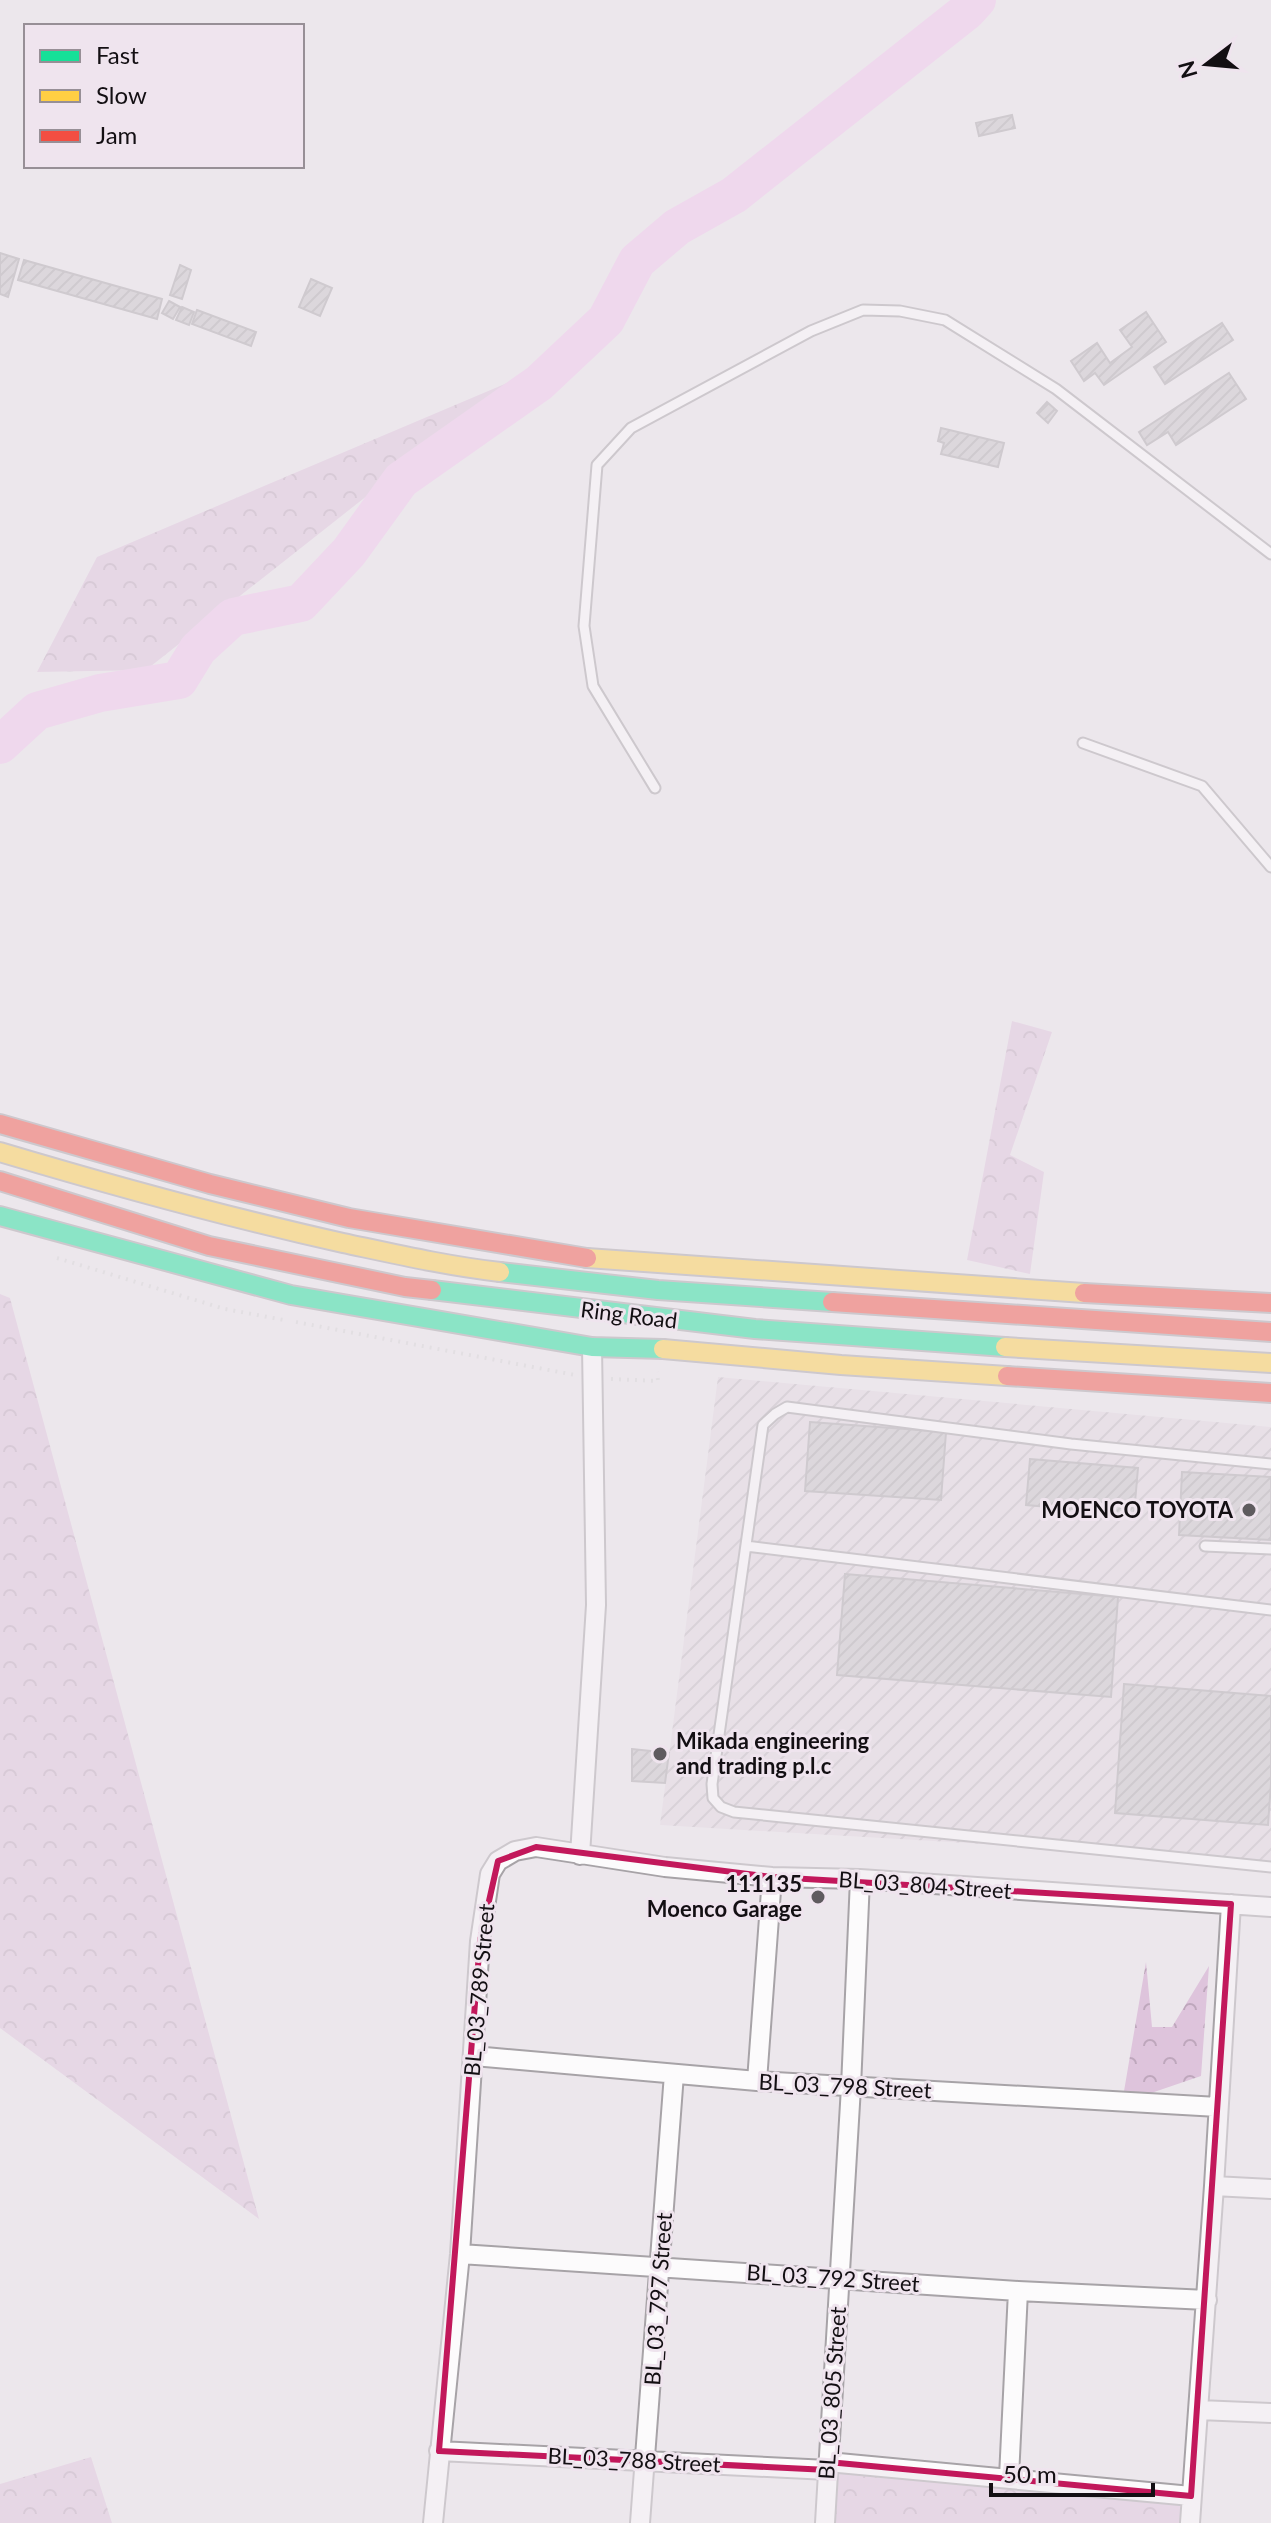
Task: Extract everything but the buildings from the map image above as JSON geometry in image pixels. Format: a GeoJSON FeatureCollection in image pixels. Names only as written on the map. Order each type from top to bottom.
{"type":"FeatureCollection","features":[{"type":"Feature","properties":{"kind":"main road"},"geometry":{"type":"LineString","coordinates":[[0,1124],[210,1184],[349,1218],[608,1261],[1271,1303]]}},
{"type":"Feature","properties":{"kind":"main road","name":"Ring Road"},"geometry":{"type":"LineString","coordinates":[[0,1152],[135,1192],[267,1226],[490,1271],[658,1290],[1271,1332]]}},
{"type":"Feature","properties":{"kind":"main road","name":"Ring Road"},"geometry":{"type":"LineString","coordinates":[[0,1181],[209,1246],[405,1287],[755,1329],[1271,1363]]}},
{"type":"Feature","properties":{"kind":"main road","name":"Ring Road"},"geometry":{"type":"LineString","coordinates":[[0,1216],[291,1295],[592,1347],[656,1348],[841,1365],[1271,1393]]}},
{"type":"Feature","properties":{"kind":"street"},"geometry":{"type":"LineString","coordinates":[[580,1855],[596,1605],[592,1347]]}},
{"type":"Feature","properties":{"kind":"street","name":"BL_03_789 Street"},"geometry":{"type":"LineString","coordinates":[[433,2523],[460,2254],[480,1941],[490,1874],[498,1861],[515,1851],[536,1847],[580,1855]]}},
{"type":"Feature","properties":{"kind":"street","name":"BL_03_804 Street"},"geometry":{"type":"LineString","coordinates":[[580,1855],[772,1877],[860,1879],[995,1891],[1271,1907]]}},
{"type":"Feature","properties":{"kind":"street"},"geometry":{"type":"LineString","coordinates":[[757,2081],[772,1877]]}},
{"type":"Feature","properties":{"kind":"street","name":"BL_03_805 Street"},"geometry":{"type":"LineString","coordinates":[[825,2523],[860,1879]]}},
{"type":"Feature","properties":{"kind":"street"},"geometry":{"type":"LineString","coordinates":[[1190,2523],[1231,1904]]}},
{"type":"Feature","properties":{"kind":"street","name":"BL_03_798 Street"},"geometry":{"type":"LineString","coordinates":[[474,2056],[757,2081],[1218,2107]]}},
{"type":"Feature","properties":{"kind":"street","name":"BL_03_797 Street"},"geometry":{"type":"LineString","coordinates":[[640,2523],[674,2074]]}},
{"type":"Feature","properties":{"kind":"street"},"geometry":{"type":"LineString","coordinates":[[1214,2186],[1271,2189]]}},
{"type":"Feature","properties":{"kind":"street","name":"BL_03_792 Street"},"geometry":{"type":"LineString","coordinates":[[460,2254],[1018,2291],[1207,2300]]}},
{"type":"Feature","properties":{"kind":"street"},"geometry":{"type":"LineString","coordinates":[[1009,2477],[1018,2291]]}},
{"type":"Feature","properties":{"kind":"street"},"geometry":{"type":"LineString","coordinates":[[1199,2410],[1271,2413]]}},
{"type":"Feature","properties":{"kind":"street","name":"BL_03_788 Street"},"geometry":{"type":"LineString","coordinates":[[439,2451],[828,2466],[1009,2477],[1191,2496]]}},
{"type":"Feature","properties":{"kind":"lane"},"geometry":{"type":"LineString","coordinates":[[655,788],[593,686],[584,626],[597,465],[631,428],[811,331],[863,310],[900,311],[945,320],[1056,389],[1271,554]]}},
{"type":"Feature","properties":{"kind":"lane"},"geometry":{"type":"LineString","coordinates":[[1083,743],[1202,786],[1271,867]]}},
{"type":"Feature","properties":{"kind":"lane"},"geometry":{"type":"LineString","coordinates":[[1271,1464],[1071,1444],[787,1407],[763,1425],[712,1784],[713,1798],[721,1807],[734,1812],[1271,1867]]}},
{"type":"Feature","properties":{"kind":"lane"},"geometry":{"type":"LineString","coordinates":[[746,1546],[1271,1610]]}},
{"type":"Feature","properties":{"kind":"lane"},"geometry":{"type":"LineString","coordinates":[[1205,1546],[1271,1549]]}},
{"type":"Feature","properties":{"kind":"highlighted area"},"geometry":{"type":"Polygon","coordinates":[[[536,1847],[772,1877],[1231,1904],[1191,2496],[828,2462],[828,2470],[439,2451],[480,1941],[498,1861],[536,1847]]]}},
{"type":"Feature","properties":{"kind":"shaded area"},"geometry":{"type":"Polygon","coordinates":[[[718,1377],[1271,1427],[1271,1861],[660,1825],[718,1377]]]}},
{"type":"Feature","properties":{"kind":"green space"},"geometry":{"type":"Polygon","coordinates":[[[514,380],[146,670],[37,672],[97,557],[514,380]]]}},
{"type":"Feature","properties":{"kind":"green space"},"geometry":{"type":"Polygon","coordinates":[[[1012,1021],[1052,1032],[1010,1155],[1044,1172],[1030,1274],[967,1260],[1012,1021]]]}},
{"type":"Feature","properties":{"kind":"green space"},"geometry":{"type":"Polygon","coordinates":[[[0,1294],[10,1298],[259,2219],[0,2028],[0,1294]]]}},
{"type":"Feature","properties":{"kind":"green space"},"geometry":{"type":"Polygon","coordinates":[[[1146,1962],[1152,2027],[1172,2027],[1209,1966],[1201,2076],[1122,2103],[1146,1962]]]}},
{"type":"Feature","properties":{"kind":"green space"},"geometry":{"type":"Polygon","coordinates":[[[91,2457],[112,2523],[0,2523],[0,2484],[91,2457]]]}},
{"type":"Feature","properties":{"kind":"green space"},"geometry":{"type":"Polygon","coordinates":[[[825,2463],[1192,2487],[1191,2523],[822,2523],[825,2463]]]}},
{"type":"Feature","properties":{"kind":"waterway"},"geometry":{"type":"LineString","coordinates":[[0,745],[37,711],[100,693],[179,680],[198,649],[233,617],[301,603],[349,552],[401,480],[539,383],[606,320],[637,261],[677,227],[734,195],[977,0]]}},
{"type":"Feature","properties":{"kind":"traffic: fast"},"geometry":{"type":"LineString","coordinates":[[0,1216],[291,1295],[592,1347],[663,1349]]}},
{"type":"Feature","properties":{"kind":"traffic: fast"},"geometry":{"type":"LineString","coordinates":[[500,1272],[658,1290],[832,1302]]}},
{"type":"Feature","properties":{"kind":"traffic: fast"},"geometry":{"type":"LineString","coordinates":[[432,1290],[755,1329],[1005,1347]]}},
{"type":"Feature","properties":{"kind":"traffic: slow"},"geometry":{"type":"LineString","coordinates":[[0,1152],[300,1233],[500,1272]]}},
{"type":"Feature","properties":{"kind":"traffic: slow"},"geometry":{"type":"LineString","coordinates":[[587,1258],[1084,1293]]}},
{"type":"Feature","properties":{"kind":"traffic: slow"},"geometry":{"type":"LineString","coordinates":[[1005,1347],[1271,1363]]}},
{"type":"Feature","properties":{"kind":"traffic: slow"},"geometry":{"type":"LineString","coordinates":[[663,1349],[1007,1376]]}},
{"type":"Feature","properties":{"kind":"traffic: jam"},"geometry":{"type":"LineString","coordinates":[[0,1124],[210,1184],[349,1218],[587,1258]]}},
{"type":"Feature","properties":{"kind":"traffic: jam"},"geometry":{"type":"LineString","coordinates":[[0,1181],[209,1246],[432,1290]]}},
{"type":"Feature","properties":{"kind":"traffic: jam"},"geometry":{"type":"LineString","coordinates":[[1084,1293],[1271,1303]]}},
{"type":"Feature","properties":{"kind":"traffic: jam"},"geometry":{"type":"LineString","coordinates":[[832,1302],[1271,1332]]}},
{"type":"Feature","properties":{"kind":"traffic: jam"},"geometry":{"type":"LineString","coordinates":[[1007,1376],[1271,1393]]}},
{"type":"Feature","properties":{"kind":"place","name":"MOENCO TOYOTA"},"geometry":{"type":"Point","coordinates":[1249,1510]}},
{"type":"Feature","properties":{"kind":"place","name":"Mikada engineering and trading p.l.c"},"geometry":{"type":"Point","coordinates":[660,1754]}},
{"type":"Feature","properties":{"kind":"place","name":"111135 Moenco Garage"},"geometry":{"type":"Point","coordinates":[818,1897]}}]}
